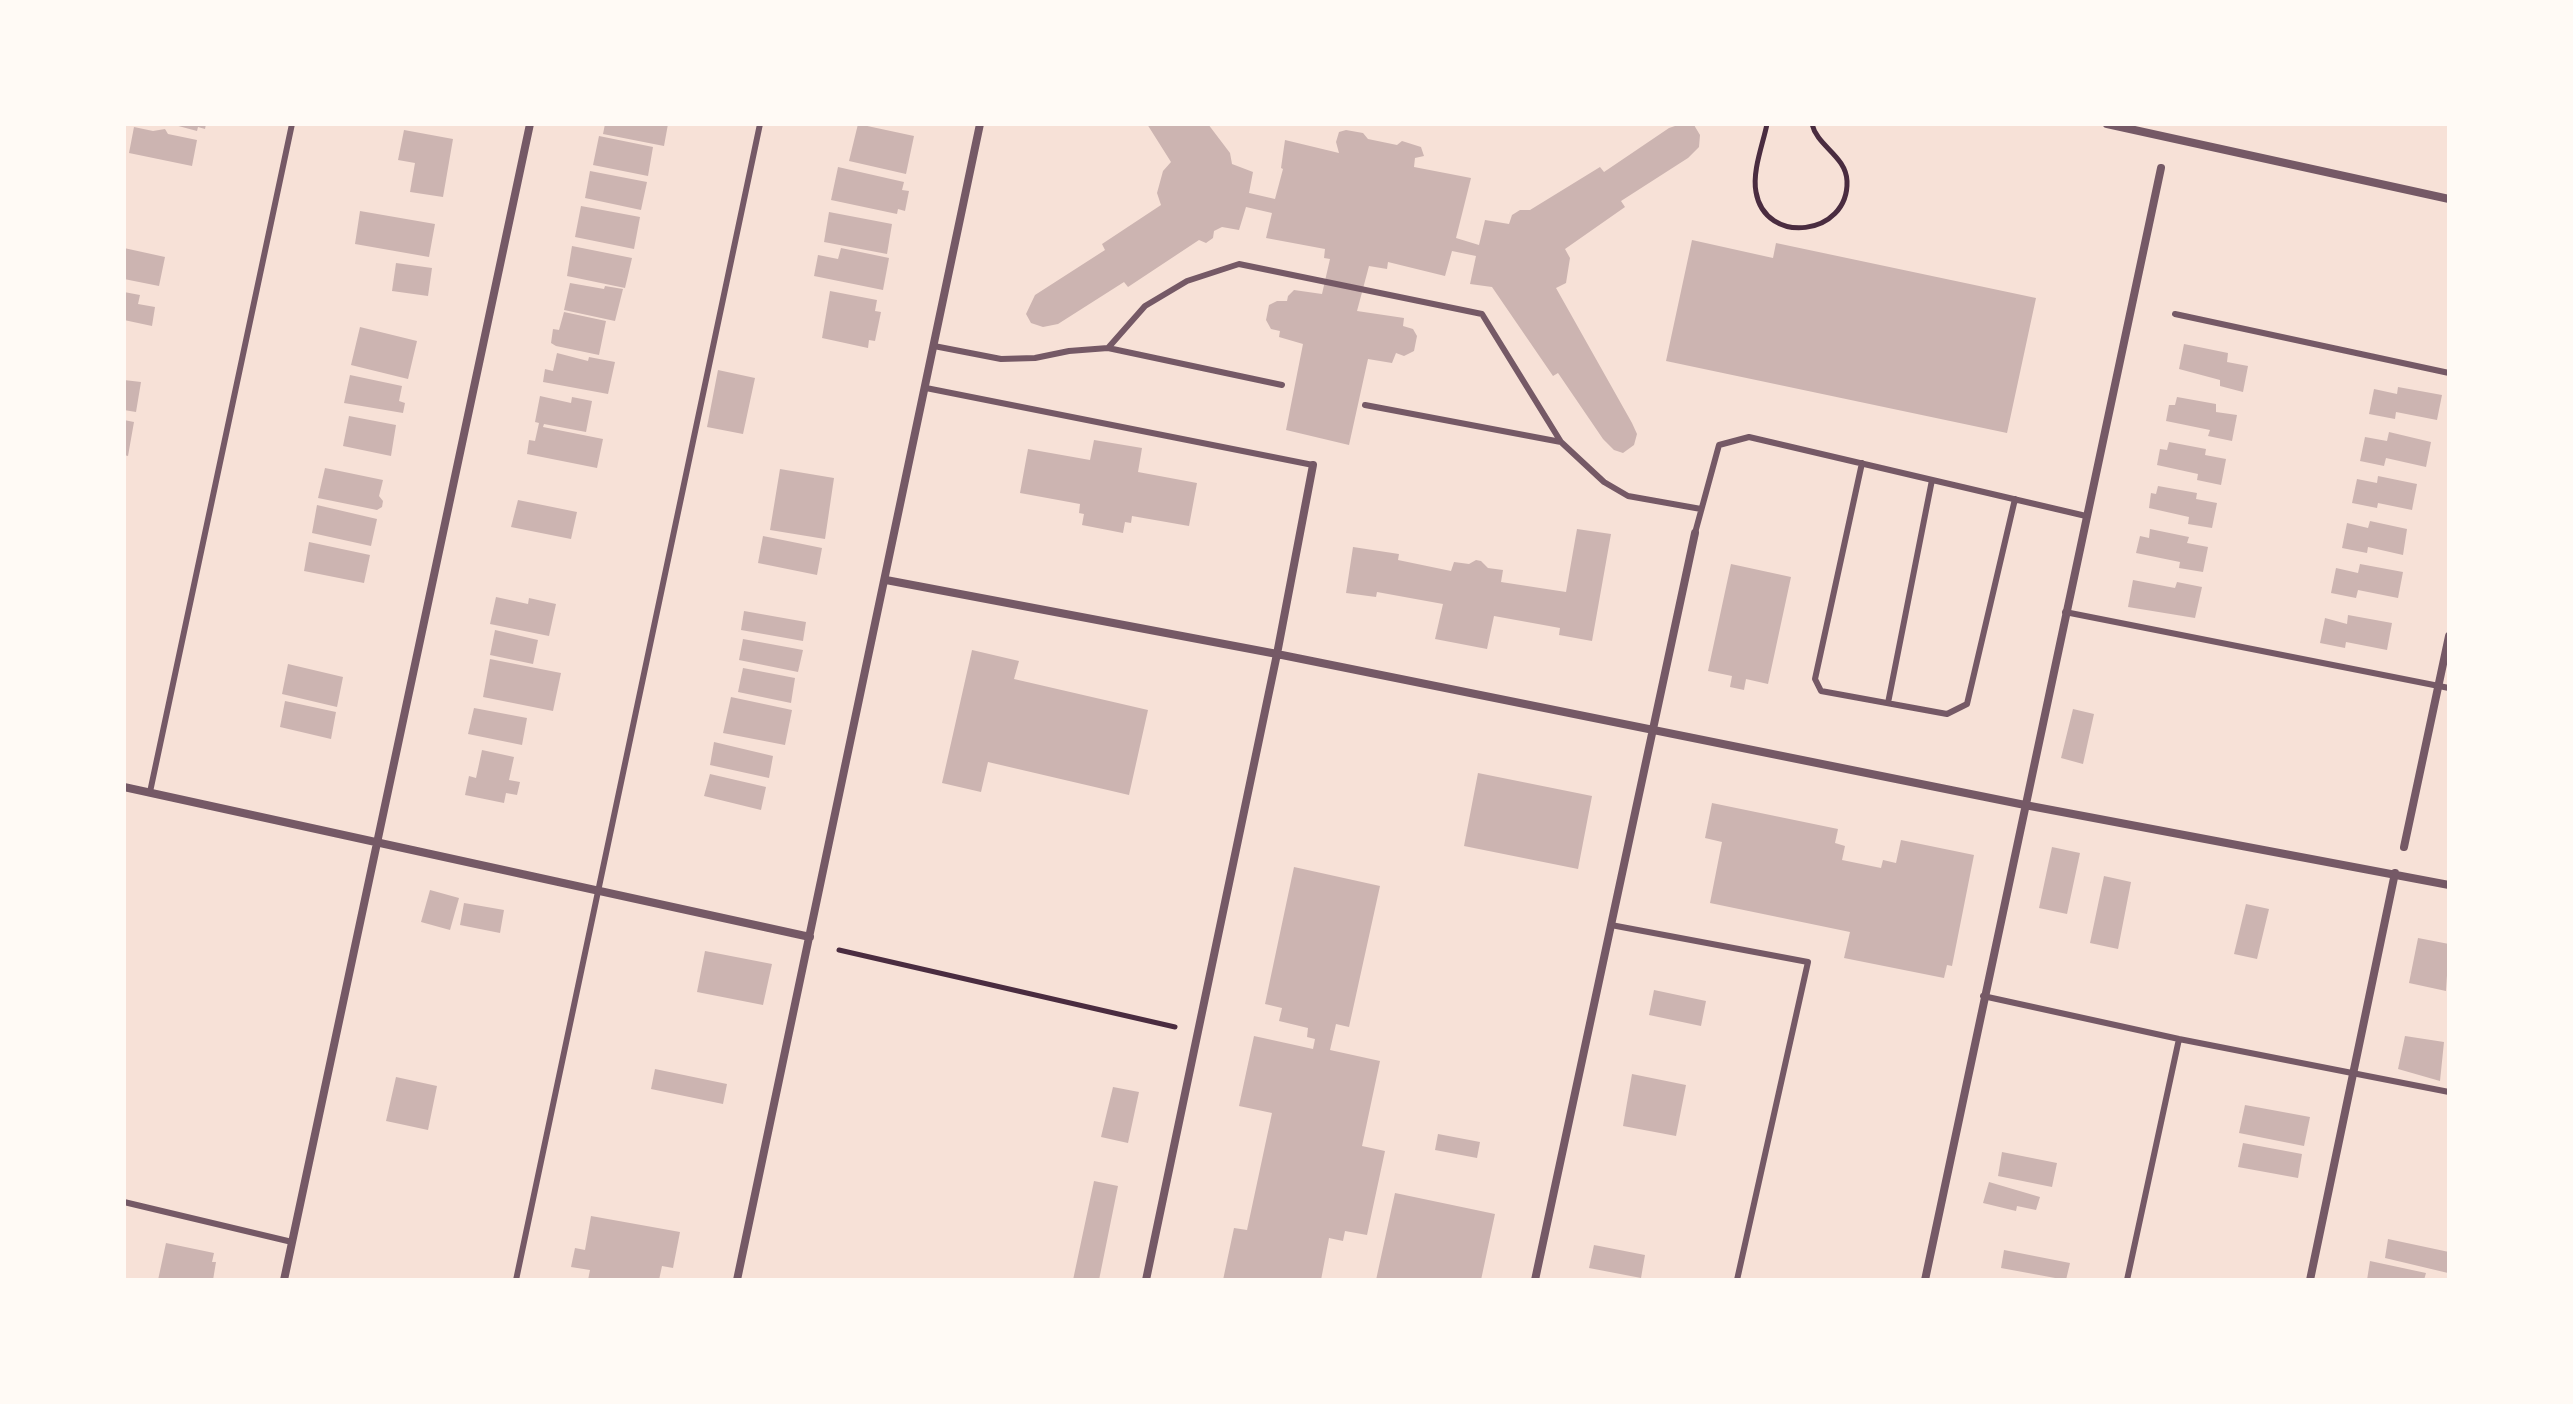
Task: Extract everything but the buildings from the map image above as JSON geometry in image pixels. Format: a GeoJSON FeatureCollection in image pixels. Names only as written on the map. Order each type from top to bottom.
{"type":"FeatureCollection","features":[{"type":"Feature","properties":{"kind":"street"},"geometry":{"type":"LineString","coordinates":[[284,1280],[530,124]]}},
{"type":"Feature","properties":{"kind":"street"},"geometry":{"type":"LineString","coordinates":[[737,1280],[980,124]]}},
{"type":"Feature","properties":{"kind":"street"},"geometry":{"type":"LineString","coordinates":[[2107,124],[2449,199]]}},
{"type":"Feature","properties":{"kind":"street"},"geometry":{"type":"LineString","coordinates":[[1925,1280],[2161,168]]}},
{"type":"Feature","properties":{"kind":"street"},"geometry":{"type":"LineString","coordinates":[[1146,1280],[1277,654],[1313,465]]}},
{"type":"Feature","properties":{"kind":"street"},"geometry":{"type":"LineString","coordinates":[[1535,1280],[1695,533]]}},
{"type":"Feature","properties":{"kind":"street"},"geometry":{"type":"LineString","coordinates":[[886,580],[1277,654],[2025,805],[2449,885]]}},
{"type":"Feature","properties":{"kind":"street"},"geometry":{"type":"LineString","coordinates":[[2404,847],[2449,636]]}},
{"type":"Feature","properties":{"kind":"street"},"geometry":{"type":"LineString","coordinates":[[124,787],[810,937]]}},
{"type":"Feature","properties":{"kind":"street"},"geometry":{"type":"LineString","coordinates":[[2310,1280],[2395,873]]}},
{"type":"Feature","properties":{"kind":"lane"},"geometry":{"type":"LineString","coordinates":[[150,792],[292,124]]}},
{"type":"Feature","properties":{"kind":"lane"},"geometry":{"type":"LineString","coordinates":[[516,1280],[760,124]]}},
{"type":"Feature","properties":{"kind":"lane"},"geometry":{"type":"LineString","coordinates":[[1108,348],[1145,306],[1187,281],[1239,264],[1482,314],[1561,442],[1604,482],[1628,496],[1701,509]]}},
{"type":"Feature","properties":{"kind":"lane"},"geometry":{"type":"LineString","coordinates":[[2175,314],[2449,373]]}},
{"type":"Feature","properties":{"kind":"lane"},"geometry":{"type":"LineString","coordinates":[[934,346],[1001,359],[1035,358],[1108,348],[1282,385]]}},
{"type":"Feature","properties":{"kind":"lane"},"geometry":{"type":"LineString","coordinates":[[926,388],[1313,465]]}},
{"type":"Feature","properties":{"kind":"lane"},"geometry":{"type":"LineString","coordinates":[[1365,405],[1561,442]]}},
{"type":"Feature","properties":{"kind":"lane"},"geometry":{"type":"LineString","coordinates":[[1695,533],[1719,445],[1749,437],[2086,516]]}},
{"type":"Feature","properties":{"kind":"lane"},"geometry":{"type":"LineString","coordinates":[[1862,463],[1815,679],[1821,691],[1947,714],[1967,704],[2015,499]]}},
{"type":"Feature","properties":{"kind":"lane"},"geometry":{"type":"LineString","coordinates":[[1888,703],[1932,480]]}},
{"type":"Feature","properties":{"kind":"lane"},"geometry":{"type":"LineString","coordinates":[[2065,612],[2449,688]]}},
{"type":"Feature","properties":{"kind":"lane"},"geometry":{"type":"LineString","coordinates":[[1611,925],[1808,962],[1737,1280]]}},
{"type":"Feature","properties":{"kind":"lane"},"geometry":{"type":"LineString","coordinates":[[1983,996],[2179,1039],[2449,1092]]}},
{"type":"Feature","properties":{"kind":"lane"},"geometry":{"type":"LineString","coordinates":[[2127,1280],[2179,1039]]}},
{"type":"Feature","properties":{"kind":"lane"},"geometry":{"type":"LineString","coordinates":[[124,1202],[292,1242]]}},
{"type":"Feature","properties":{"kind":"path"},"geometry":{"type":"LineString","coordinates":[[1767,124],[1755,182],[1756,194],[1761,207],[1777,223],[1800,228],[1831,218],[1843,202],[1847,180],[1840,162],[1814,132],[1812,124]]}},
{"type":"Feature","properties":{"kind":"path"},"geometry":{"type":"LineString","coordinates":[[839,950],[1175,1027]]}}]}
